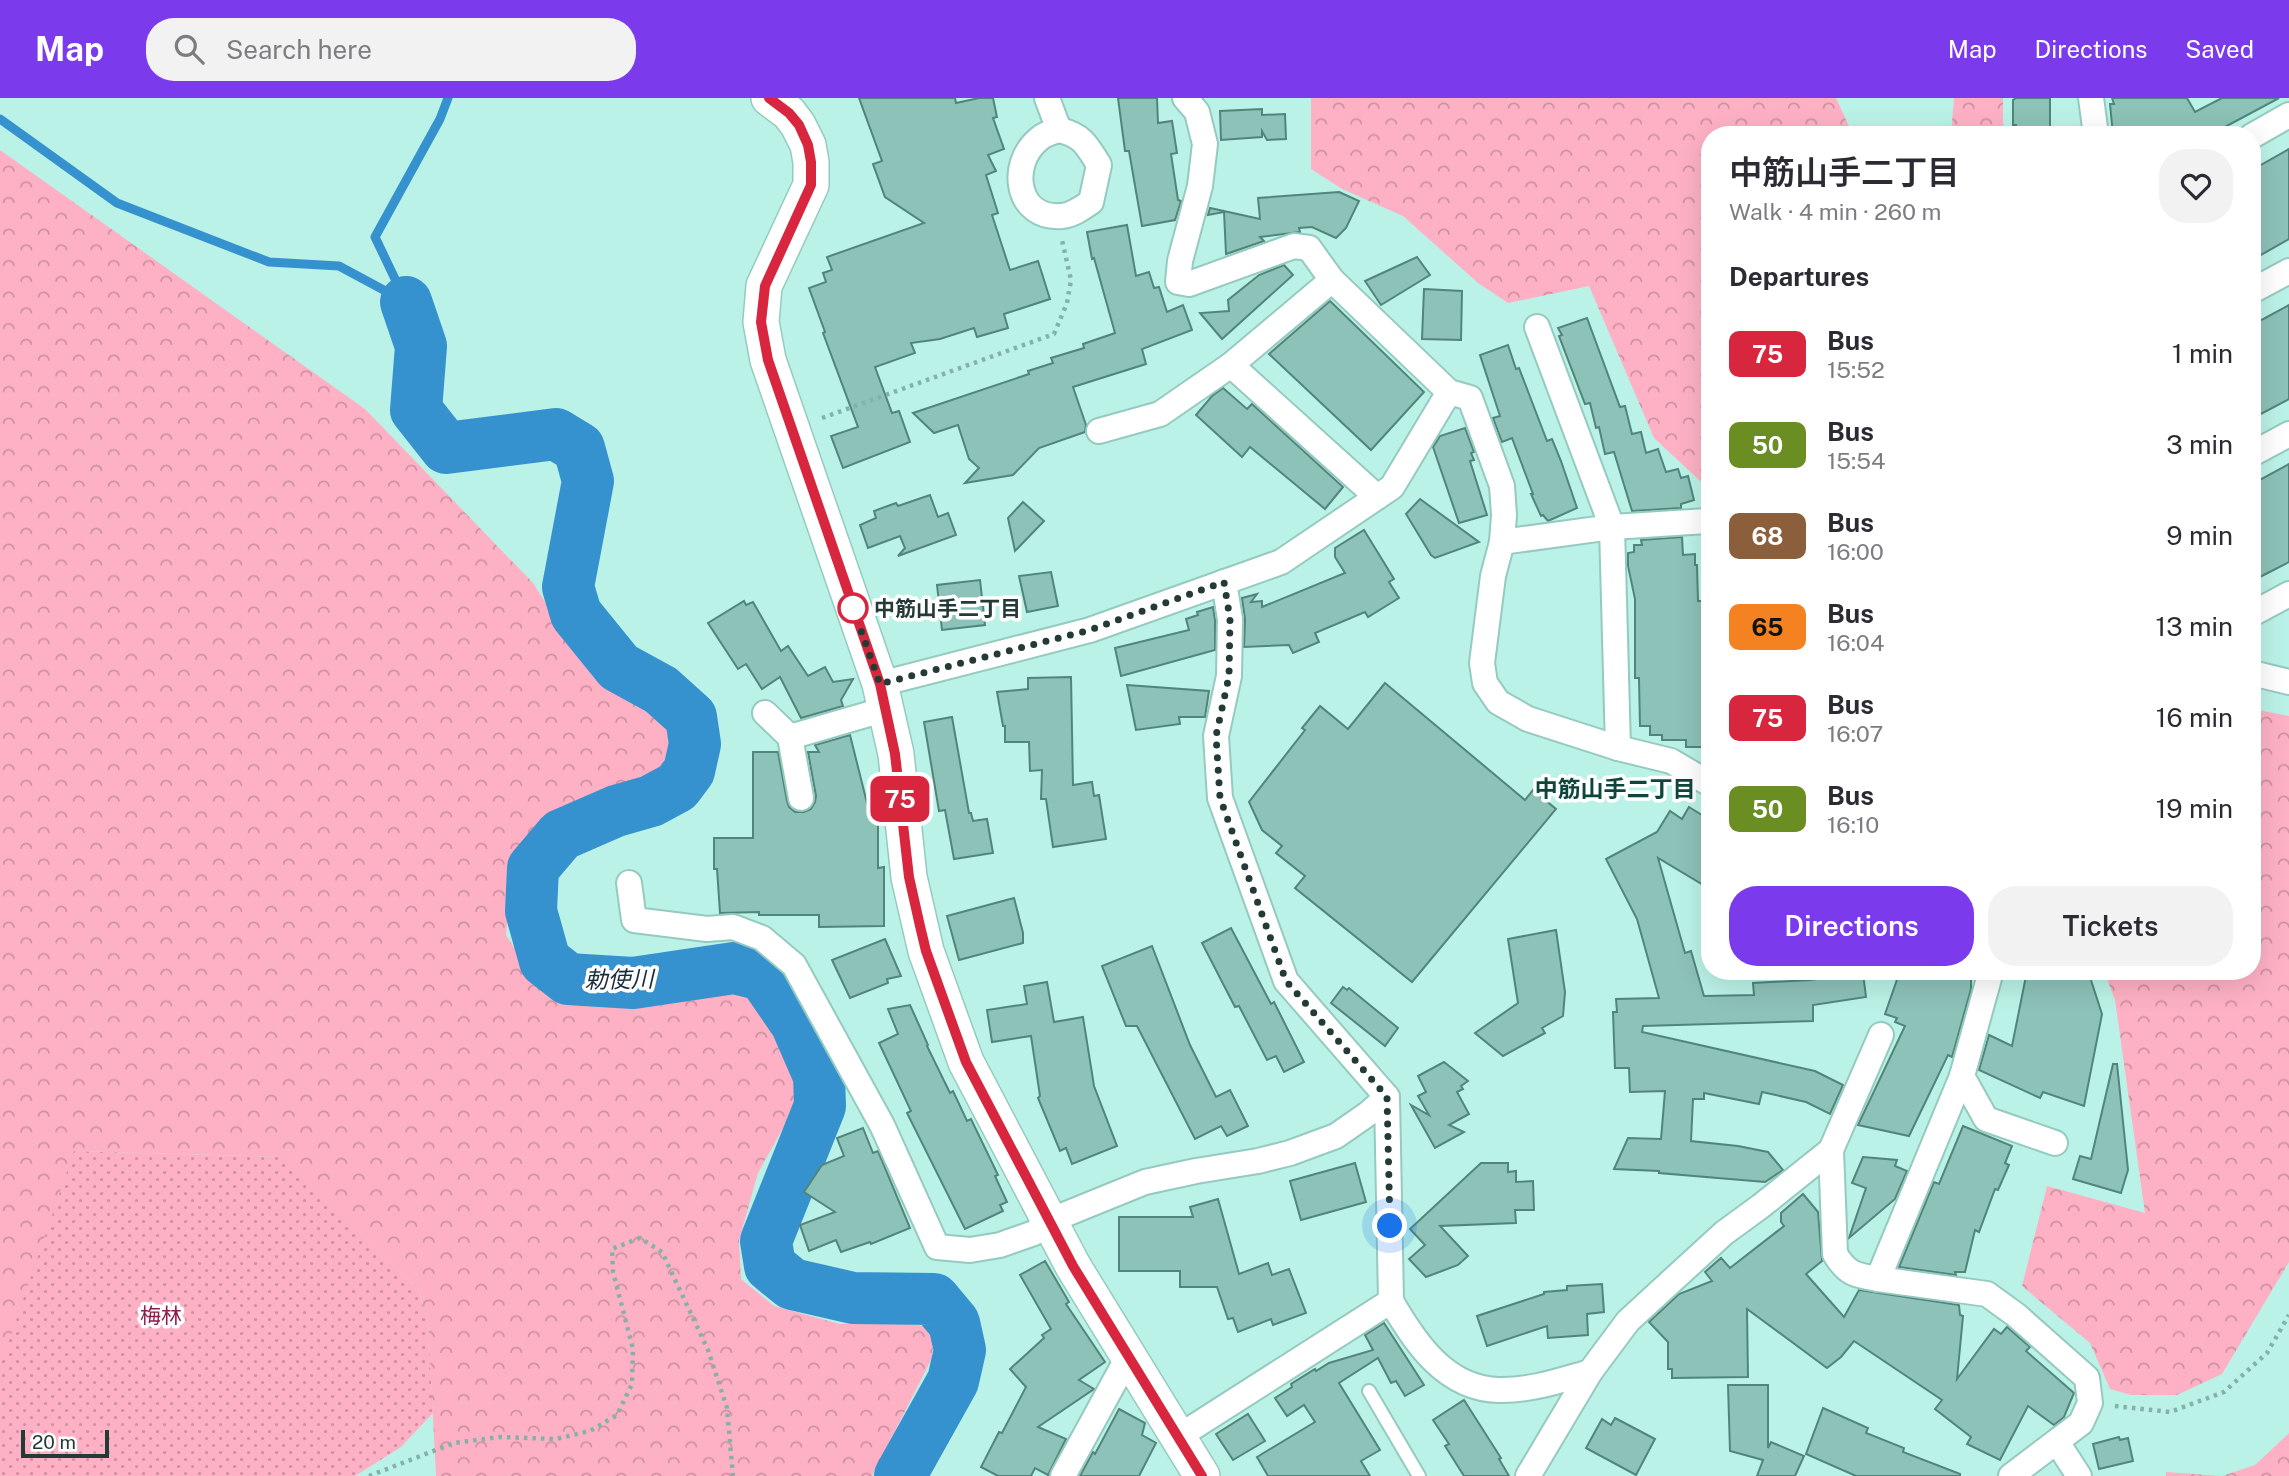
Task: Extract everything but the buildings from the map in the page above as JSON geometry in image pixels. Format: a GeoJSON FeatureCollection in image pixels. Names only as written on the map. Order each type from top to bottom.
{"type":"FeatureCollection","features":[{"type":"Feature","properties":{"kind":"street"},"geometry":{"type":"LineString","coordinates":[[769,98],[789,113],[799,125],[808,145],[811,185],[765,286],[761,322],[768,360],[883,697],[895,754],[909,877],[926,951],[966,1062],[1049,1221],[1128,1357],[1202,1476]]}},
{"type":"Feature","properties":{"kind":"street"},"geometry":{"type":"LineString","coordinates":[[1047,98],[1059,130]]}},
{"type":"Feature","properties":{"kind":"street"},"geometry":{"type":"LineString","coordinates":[[1185,98],[1197,111],[1205,144],[1200,186],[1180,261],[1178,282],[1189,284],[1293,246],[1309,248],[1332,280],[1449,392],[1470,398],[1503,486],[1502,542],[1486,615],[1482,663],[1485,683],[1498,702],[1528,719],[1618,748],[1671,761],[1701,779]]}},
{"type":"Feature","properties":{"kind":"street"},"geometry":{"type":"LineString","coordinates":[[2091,98],[2095,126]]}},
{"type":"Feature","properties":{"kind":"street"},"geometry":{"type":"LineString","coordinates":[[2261,131],[2289,115]]}},
{"type":"Feature","properties":{"kind":"street"},"geometry":{"type":"LineString","coordinates":[[1059,130],[1075,134],[1088,147],[1099,165],[1091,202],[1063,216],[1044,215],[1027,202],[1020,189],[1019,169],[1028,151],[1040,137],[1059,130]]}},
{"type":"Feature","properties":{"kind":"street"},"geometry":{"type":"LineString","coordinates":[[2261,286],[2289,271]]}},
{"type":"Feature","properties":{"kind":"street"},"geometry":{"type":"LineString","coordinates":[[1099,431],[1160,414],[1231,365],[1332,280]]}},
{"type":"Feature","properties":{"kind":"street"},"geometry":{"type":"LineString","coordinates":[[1537,327],[1612,527],[1618,748]]}},
{"type":"Feature","properties":{"kind":"street"},"geometry":{"type":"LineString","coordinates":[[1231,365],[1377,497]]}},
{"type":"Feature","properties":{"kind":"street"},"geometry":{"type":"LineString","coordinates":[[790,737],[883,697],[1090,630],[1281,562],[1392,487],[1449,392]]}},
{"type":"Feature","properties":{"kind":"street"},"geometry":{"type":"LineString","coordinates":[[2261,449],[2289,434]]}},
{"type":"Feature","properties":{"kind":"street"},"geometry":{"type":"LineString","coordinates":[[1502,542],[1612,527],[1701,522]]}},
{"type":"Feature","properties":{"kind":"street"},"geometry":{"type":"LineString","coordinates":[[1224,582],[1230,619],[1229,676],[1216,736],[1220,798],[1286,981],[1387,1097],[1391,1301],[1409,1333],[1433,1360],[1458,1379],[1481,1388],[1501,1390],[1536,1386],[1590,1372]]}},
{"type":"Feature","properties":{"kind":"street"},"geometry":{"type":"LineString","coordinates":[[2261,609],[2289,594]]}},
{"type":"Feature","properties":{"kind":"street"},"geometry":{"type":"LineString","coordinates":[[2261,675],[2289,682]]}},
{"type":"Feature","properties":{"kind":"street"},"geometry":{"type":"LineString","coordinates":[[765,713],[790,737],[801,798]]}},
{"type":"Feature","properties":{"kind":"street"},"geometry":{"type":"LineString","coordinates":[[629,883],[634,920],[706,929],[733,927],[762,938],[794,965],[882,1125],[937,1247],[970,1250],[1000,1245],[1034,1233],[1049,1221],[1145,1182],[1290,1153],[1336,1136],[1387,1097]]}},
{"type":"Feature","properties":{"kind":"street"},"geometry":{"type":"LineString","coordinates":[[1878,1279],[1962,1076],[1989,980]]}},
{"type":"Feature","properties":{"kind":"street"},"geometry":{"type":"LineString","coordinates":[[1881,1035],[1831,1150],[1835,1254],[1849,1272],[1878,1279],[1987,1294],[2081,1370],[2087,1378],[2090,1403],[2081,1423],[2011,1476]]}},
{"type":"Feature","properties":{"kind":"street"},"geometry":{"type":"LineString","coordinates":[[1962,1076],[1986,1119],[2055,1143]]}},
{"type":"Feature","properties":{"kind":"street"},"geometry":{"type":"LineString","coordinates":[[1528,1476],[1590,1372],[1628,1321],[1724,1233],[1831,1150]]}},
{"type":"Feature","properties":{"kind":"street"},"geometry":{"type":"LineString","coordinates":[[1178,1437],[1391,1301]]}},
{"type":"Feature","properties":{"kind":"street"},"geometry":{"type":"LineString","coordinates":[[1063,1476],[1128,1357]]}},
{"type":"Feature","properties":{"kind":"street"},"geometry":{"type":"LineString","coordinates":[[2057,1442],[2079,1476]]}},
{"type":"Feature","properties":{"kind":"lane"},"geometry":{"type":"LineString","coordinates":[[1369,1391],[1419,1476]]}},
{"type":"Feature","properties":{"kind":"path"},"geometry":{"type":"LineString","coordinates":[[792,429],[1054,334],[1067,303],[1071,280],[1056,216]]}},
{"type":"Feature","properties":{"kind":"path"},"geometry":{"type":"LineString","coordinates":[[369,1476],[454,1443],[500,1437],[556,1439],[590,1431],[617,1415],[632,1384],[634,1349],[613,1272],[612,1249],[640,1238],[662,1252],[708,1350],[727,1408],[733,1476]]}},
{"type":"Feature","properties":{"kind":"path"},"geometry":{"type":"LineString","coordinates":[[2090,1403],[2170,1412],[2224,1392],[2267,1353],[2289,1315]]}},
{"type":"Feature","properties":{"kind":"green space"},"geometry":{"type":"Polygon","coordinates":[[[1311,98],[1836,98],[1849,126],[1701,126],[1701,482],[1654,438],[1589,286],[1508,303],[1478,283],[1403,216],[1342,189],[1311,169],[1311,98]]]}},
{"type":"Feature","properties":{"kind":"green space"},"geometry":{"type":"Polygon","coordinates":[[[1954,98],[2003,98],[2004,126],[1952,126],[1954,98]]]}},
{"type":"Feature","properties":{"kind":"green space"},"geometry":{"type":"Polygon","coordinates":[[[0,150],[365,409],[533,583],[593,677],[659,712],[678,734],[670,768],[533,832],[512,865],[506,935],[542,992],[600,1005],[725,985],[758,1000],[796,1062],[802,1094],[758,1173],[739,1240],[741,1279],[774,1306],[840,1324],[897,1323],[926,1326],[935,1336],[931,1360],[872,1476],[436,1476],[428,1322],[418,1288],[280,1157],[74,1151],[0,1367],[0,150]]]}},
{"type":"Feature","properties":{"kind":"green space"},"geometry":{"type":"Polygon","coordinates":[[[2261,711],[2289,716],[2289,1262],[2222,1374],[2177,1395],[2131,1395],[2110,1389],[2090,1343],[2022,1286],[2047,1186],[2145,1213],[2115,1000],[2107,980],[2261,980],[2261,711]]]}},
{"type":"Feature","properties":{"kind":"green space","name":"梅林"},"geometry":{"type":"Polygon","coordinates":[[[74,1151],[281,1157],[418,1288],[428,1322],[433,1413],[401,1447],[355,1476],[0,1476],[0,1185],[74,1151]]]}},
{"type":"Feature","properties":{"kind":"green space"},"geometry":{"type":"Polygon","coordinates":[[[2289,1433],[2289,1476],[2222,1476],[2255,1465],[2289,1433]]]}},
{"type":"Feature","properties":{"kind":"green space"},"geometry":{"type":"Polygon","coordinates":[[[2166,1472],[2222,1476],[2166,1476],[2166,1472]]]}},
{"type":"Feature","properties":{"kind":"waterway"},"geometry":{"type":"LineString","coordinates":[[406,302],[375,237],[440,119],[448,98]]}},
{"type":"Feature","properties":{"kind":"waterway"},"geometry":{"type":"LineString","coordinates":[[0,119],[117,203],[269,262],[339,266],[406,302]]}},
{"type":"Feature","properties":{"kind":"waterway","name":"勅使川"},"geometry":{"type":"LineString","coordinates":[[406,302],[421,346],[416,410],[446,448],[556,434],[579,448],[588,481],[568,587],[576,614],[619,667],[661,690],[691,717],[695,744],[689,771],[677,787],[651,801],[616,811],[561,835],[533,868],[531,911],[545,961],[568,979],[633,983],[734,968],[763,975],[796,1023],[819,1076],[820,1106],[766,1241],[770,1266],[792,1284],[853,1298],[934,1299],[954,1323],[960,1350],[953,1381],[900,1476]]}},
{"type":"Feature","properties":{"kind":"bus line","name":"75"},"geometry":{"type":"LineString","coordinates":[[769,98],[789,113],[799,125],[808,145],[811,185],[765,286],[761,322],[768,360],[880,684],[895,754],[909,877],[926,951],[966,1062],[1049,1221],[1073,1266],[1202,1476]]}},
{"type":"Feature","properties":{"kind":"place","name":"中筋山手二丁目"},"geometry":{"type":"Point","coordinates":[853,608]}},
{"type":"Feature","properties":{"kind":"district","name":"中筋山手二丁目"},"geometry":{"type":"Point","coordinates":[1615,788]}},
{"type":"Feature","properties":{"kind":"route"},"geometry":{"type":"LineString","coordinates":[[853,608],[880,684],[1090,630],[1224,582],[1230,619],[1229,676],[1216,736],[1220,798],[1286,981],[1387,1097],[1390,1226]]}}]}
